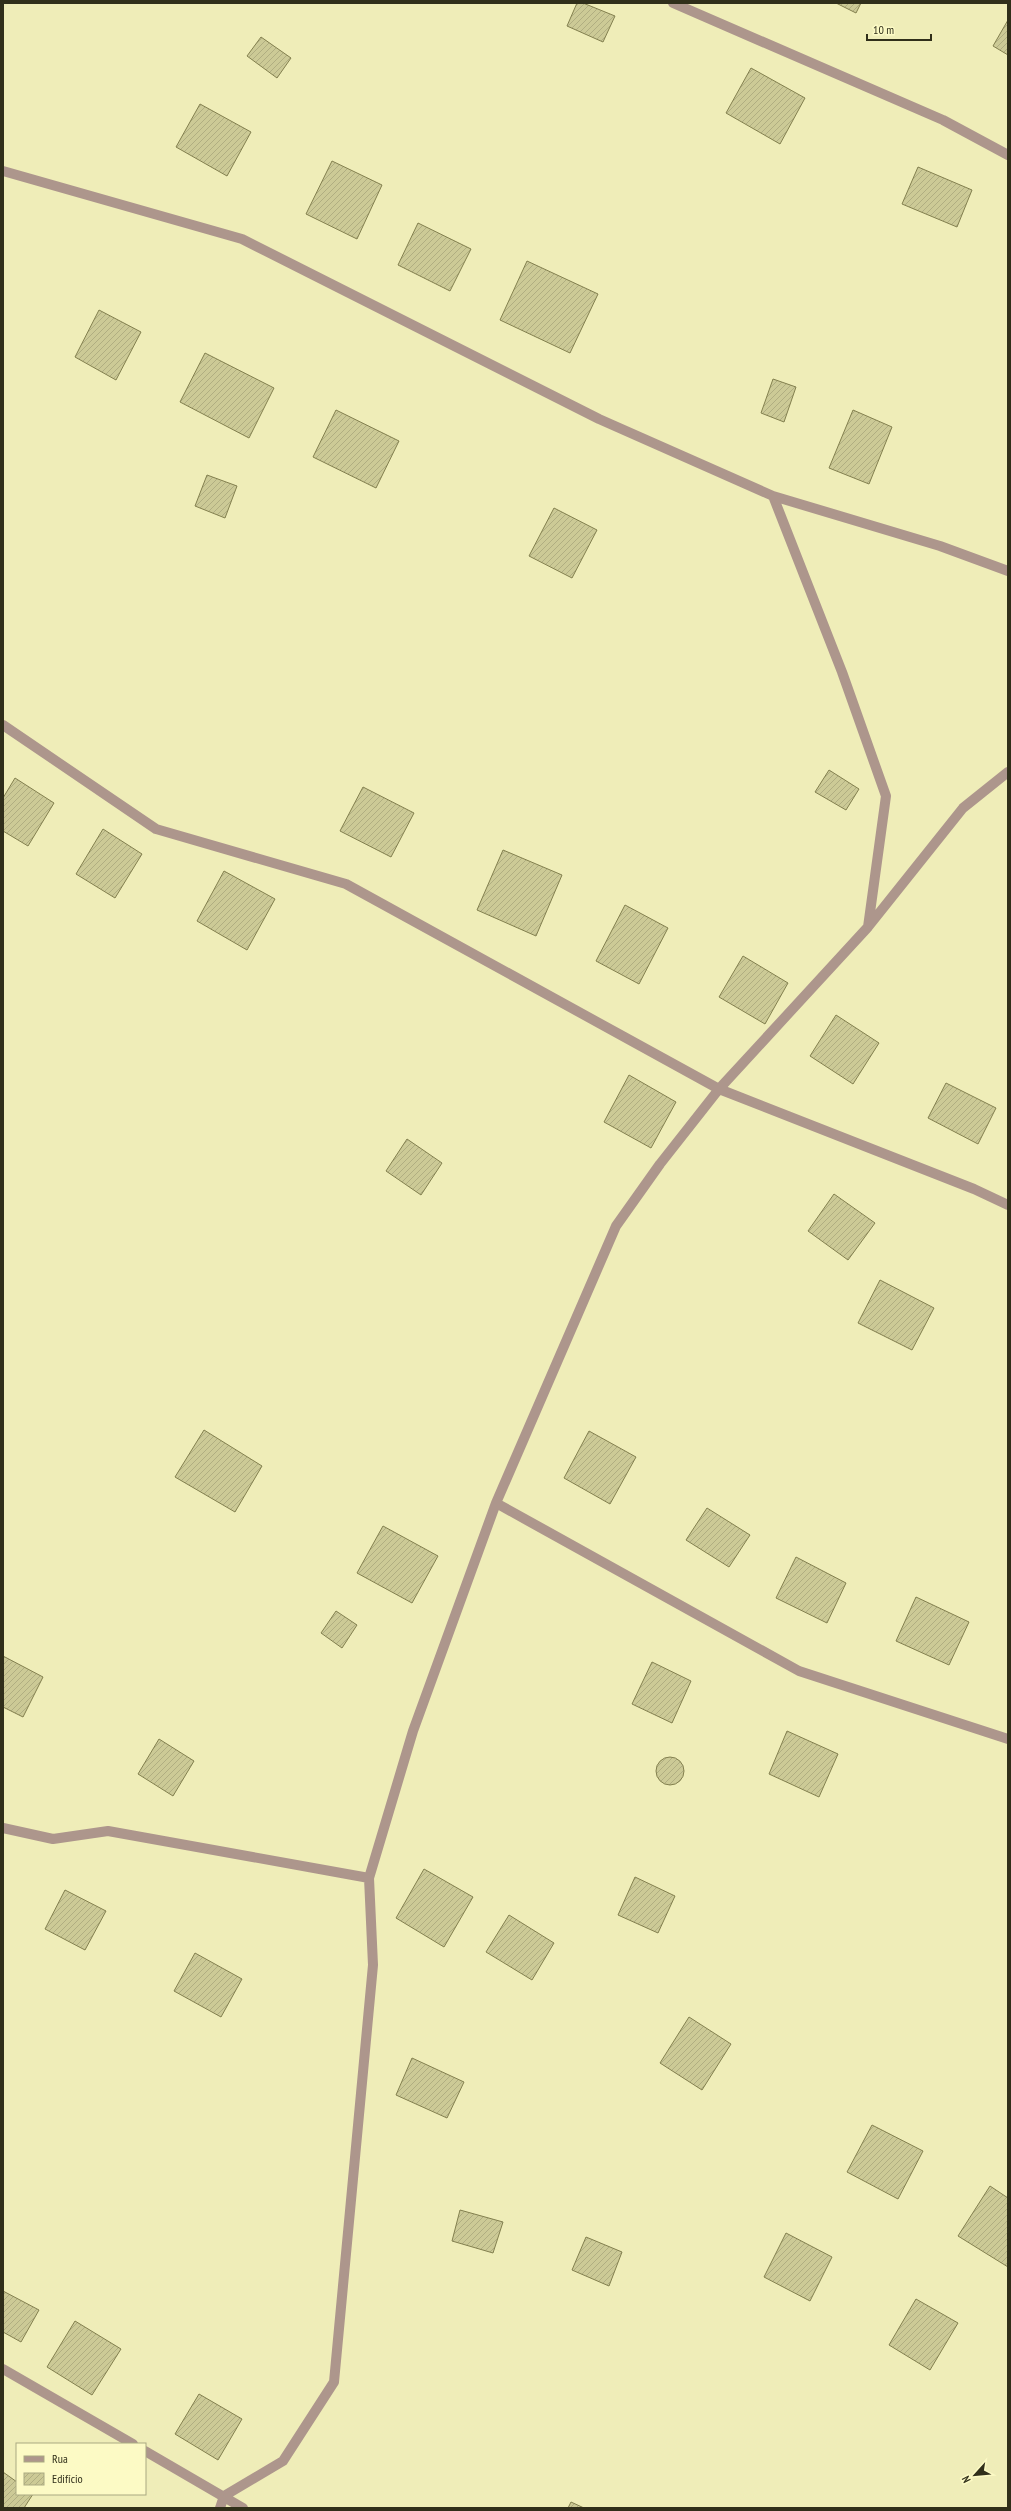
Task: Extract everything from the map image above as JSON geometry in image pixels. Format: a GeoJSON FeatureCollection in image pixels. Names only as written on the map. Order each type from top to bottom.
{"type":"FeatureCollection","features":[{"type":"Feature","properties":{"kind":"street"},"geometry":{"type":"LineString","coordinates":[[673,3],[943,120],[1008,155]]}},
{"type":"Feature","properties":{"kind":"street"},"geometry":{"type":"LineString","coordinates":[[3,172],[242,239],[599,419],[773,496],[940,546],[1008,570]]}},
{"type":"Feature","properties":{"kind":"street"},"geometry":{"type":"LineString","coordinates":[[773,496],[842,672],[886,796],[868,926]]}},
{"type":"Feature","properties":{"kind":"street"},"geometry":{"type":"LineString","coordinates":[[3,725],[156,829],[346,884],[719,1089],[974,1189],[1008,1205]]}},
{"type":"Feature","properties":{"kind":"street"},"geometry":{"type":"LineString","coordinates":[[220,2508],[224,2496],[283,2460],[334,2382],[373,1965],[369,1878],[414,1731],[496,1503],[616,1226],[660,1164],[719,1089],[868,926],[963,808],[1008,772]]}},
{"type":"Feature","properties":{"kind":"street"},"geometry":{"type":"LineString","coordinates":[[496,1503],[799,1671],[1008,1739]]}},
{"type":"Feature","properties":{"kind":"street"},"geometry":{"type":"LineString","coordinates":[[3,1828],[53,1840],[108,1831],[369,1878]]}},
{"type":"Feature","properties":{"kind":"street"},"geometry":{"type":"LineString","coordinates":[[3,2369],[131,2443]]}},
{"type":"Feature","properties":{"kind":"street"},"geometry":{"type":"LineString","coordinates":[[146,2452],[243,2508]]}},
{"type":"Feature","properties":{"kind":"building"},"geometry":{"type":"Polygon","coordinates":[[[577,3],[583,3],[615,16],[603,42],[567,26],[577,3]]]}},
{"type":"Feature","properties":{"kind":"building"},"geometry":{"type":"Polygon","coordinates":[[[836,3],[861,3],[856,13],[836,3]]]}},
{"type":"Feature","properties":{"kind":"building"},"geometry":{"type":"Polygon","coordinates":[[[1008,20],[1008,55],[993,46],[1008,20]]]}},
{"type":"Feature","properties":{"kind":"building"},"geometry":{"type":"Polygon","coordinates":[[[261,37],[291,58],[277,78],[247,56],[261,37]]]}},
{"type":"Feature","properties":{"kind":"building"},"geometry":{"type":"Polygon","coordinates":[[[751,68],[805,98],[780,144],[726,113],[751,68]]]}},
{"type":"Feature","properties":{"kind":"building"},"geometry":{"type":"Polygon","coordinates":[[[200,104],[251,132],[227,176],[176,147],[200,104]]]}},
{"type":"Feature","properties":{"kind":"building"},"geometry":{"type":"Polygon","coordinates":[[[332,161],[382,185],[357,239],[306,214],[332,161]]]}},
{"type":"Feature","properties":{"kind":"building"},"geometry":{"type":"Polygon","coordinates":[[[918,167],[972,190],[957,227],[902,204],[918,167]]]}},
{"type":"Feature","properties":{"kind":"building"},"geometry":{"type":"Polygon","coordinates":[[[418,223],[471,249],[450,291],[398,265],[418,223]]]}},
{"type":"Feature","properties":{"kind":"building"},"geometry":{"type":"Polygon","coordinates":[[[527,261],[598,294],[570,353],[500,320],[527,261]]]}},
{"type":"Feature","properties":{"kind":"building"},"geometry":{"type":"Polygon","coordinates":[[[99,310],[141,332],[116,380],[75,357],[99,310]]]}},
{"type":"Feature","properties":{"kind":"building"},"geometry":{"type":"Polygon","coordinates":[[[205,353],[274,388],[249,438],[180,402],[205,353]]]}},
{"type":"Feature","properties":{"kind":"building"},"geometry":{"type":"Polygon","coordinates":[[[773,379],[796,387],[784,422],[761,413],[773,379]]]}},
{"type":"Feature","properties":{"kind":"building"},"geometry":{"type":"Polygon","coordinates":[[[336,410],[399,441],[376,488],[313,457],[336,410]]]}},
{"type":"Feature","properties":{"kind":"building"},"geometry":{"type":"Polygon","coordinates":[[[853,410],[892,427],[869,484],[829,468],[853,410]]]}},
{"type":"Feature","properties":{"kind":"building"},"geometry":{"type":"Polygon","coordinates":[[[207,475],[237,486],[225,518],[195,506],[207,475]]]}},
{"type":"Feature","properties":{"kind":"building"},"geometry":{"type":"Polygon","coordinates":[[[554,508],[597,530],[572,578],[529,556],[554,508]]]}},
{"type":"Feature","properties":{"kind":"building"},"geometry":{"type":"Polygon","coordinates":[[[829,770],[859,789],[846,810],[815,792],[829,770]]]}},
{"type":"Feature","properties":{"kind":"building"},"geometry":{"type":"Polygon","coordinates":[[[15,778],[54,803],[28,846],[3,831],[3,798],[15,778]]]}},
{"type":"Feature","properties":{"kind":"building"},"geometry":{"type":"Polygon","coordinates":[[[363,787],[414,813],[391,857],[340,831],[363,787]]]}},
{"type":"Feature","properties":{"kind":"building"},"geometry":{"type":"Polygon","coordinates":[[[103,829],[142,854],[115,898],[76,874],[103,829]]]}},
{"type":"Feature","properties":{"kind":"building"},"geometry":{"type":"Polygon","coordinates":[[[503,850],[562,875],[536,936],[477,910],[503,850]]]}},
{"type":"Feature","properties":{"kind":"building"},"geometry":{"type":"Polygon","coordinates":[[[224,871],[275,899],[247,950],[197,921],[224,871]]]}},
{"type":"Feature","properties":{"kind":"building"},"geometry":{"type":"Polygon","coordinates":[[[625,905],[668,928],[639,984],[596,961],[625,905]]]}},
{"type":"Feature","properties":{"kind":"building"},"geometry":{"type":"Polygon","coordinates":[[[743,956],[788,983],[765,1024],[719,997],[743,956]]]}},
{"type":"Feature","properties":{"kind":"building"},"geometry":{"type":"Polygon","coordinates":[[[836,1015],[879,1043],[853,1084],[810,1056],[836,1015]]]}},
{"type":"Feature","properties":{"kind":"building"},"geometry":{"type":"Polygon","coordinates":[[[629,1075],[676,1102],[651,1148],[604,1122],[629,1075]]]}},
{"type":"Feature","properties":{"kind":"building"},"geometry":{"type":"Polygon","coordinates":[[[946,1083],[996,1108],[978,1144],[928,1118],[946,1083]]]}},
{"type":"Feature","properties":{"kind":"building"},"geometry":{"type":"Polygon","coordinates":[[[407,1139],[442,1163],[421,1195],[386,1171],[407,1139]]]}},
{"type":"Feature","properties":{"kind":"building"},"geometry":{"type":"Polygon","coordinates":[[[834,1194],[875,1223],[848,1260],[808,1231],[834,1194]]]}},
{"type":"Feature","properties":{"kind":"building"},"geometry":{"type":"Polygon","coordinates":[[[880,1280],[934,1308],[912,1350],[858,1323],[880,1280]]]}},
{"type":"Feature","properties":{"kind":"building"},"geometry":{"type":"Polygon","coordinates":[[[204,1430],[262,1466],[235,1512],[175,1477],[204,1430]]]}},
{"type":"Feature","properties":{"kind":"building"},"geometry":{"type":"Polygon","coordinates":[[[589,1431],[636,1457],[610,1504],[564,1478],[589,1431]]]}},
{"type":"Feature","properties":{"kind":"building"},"geometry":{"type":"Polygon","coordinates":[[[707,1508],[750,1535],[729,1567],[686,1540],[707,1508]]]}},
{"type":"Feature","properties":{"kind":"building"},"geometry":{"type":"Polygon","coordinates":[[[383,1526],[438,1556],[412,1603],[357,1573],[383,1526]]]}},
{"type":"Feature","properties":{"kind":"building"},"geometry":{"type":"Polygon","coordinates":[[[796,1557],[846,1583],[827,1623],[776,1598],[796,1557]]]}},
{"type":"Feature","properties":{"kind":"building"},"geometry":{"type":"Polygon","coordinates":[[[916,1597],[969,1622],[949,1665],[896,1641],[916,1597]]]}},
{"type":"Feature","properties":{"kind":"building"},"geometry":{"type":"Polygon","coordinates":[[[336,1611],[357,1625],[342,1648],[321,1633],[336,1611]]]}},
{"type":"Feature","properties":{"kind":"building"},"geometry":{"type":"Polygon","coordinates":[[[3,1656],[43,1677],[23,1717],[3,1707],[3,1656]]]}},
{"type":"Feature","properties":{"kind":"building"},"geometry":{"type":"Polygon","coordinates":[[[652,1662],[691,1681],[672,1723],[632,1704],[652,1662]]]}},
{"type":"Feature","properties":{"kind":"building"},"geometry":{"type":"Polygon","coordinates":[[[787,1731],[838,1754],[819,1797],[769,1774],[787,1731]]]}},
{"type":"Feature","properties":{"kind":"building"},"geometry":{"type":"Polygon","coordinates":[[[159,1739],[194,1761],[173,1796],[138,1774],[159,1739]]]}},
{"type":"Feature","properties":{"kind":"building"},"geometry":{"type":"Polygon","coordinates":[[[670,1757],[680,1761],[684,1771],[680,1781],[670,1785],[660,1781],[656,1771],[660,1761],[670,1757]]]}},
{"type":"Feature","properties":{"kind":"building"},"geometry":{"type":"Polygon","coordinates":[[[424,1869],[473,1897],[444,1947],[396,1918],[424,1869]]]}},
{"type":"Feature","properties":{"kind":"building"},"geometry":{"type":"Polygon","coordinates":[[[635,1877],[675,1896],[658,1933],[618,1915],[635,1877]]]}},
{"type":"Feature","properties":{"kind":"building"},"geometry":{"type":"Polygon","coordinates":[[[65,1890],[106,1911],[85,1950],[45,1929],[65,1890]]]}},
{"type":"Feature","properties":{"kind":"building"},"geometry":{"type":"Polygon","coordinates":[[[509,1915],[554,1943],[532,1980],[486,1952],[509,1915]]]}},
{"type":"Feature","properties":{"kind":"building"},"geometry":{"type":"Polygon","coordinates":[[[195,1953],[242,1979],[221,2017],[174,1991],[195,1953]]]}},
{"type":"Feature","properties":{"kind":"building"},"geometry":{"type":"Polygon","coordinates":[[[689,2017],[731,2044],[702,2090],[660,2063],[689,2017]]]}},
{"type":"Feature","properties":{"kind":"building"},"geometry":{"type":"Polygon","coordinates":[[[412,2058],[464,2082],[447,2118],[396,2095],[412,2058]]]}},
{"type":"Feature","properties":{"kind":"building"},"geometry":{"type":"Polygon","coordinates":[[[872,2125],[923,2151],[898,2199],[847,2172],[872,2125]]]}},
{"type":"Feature","properties":{"kind":"building"},"geometry":{"type":"Polygon","coordinates":[[[990,2186],[1008,2198],[1008,2267],[958,2236],[990,2186]]]}},
{"type":"Feature","properties":{"kind":"building"},"geometry":{"type":"Polygon","coordinates":[[[460,2210],[503,2222],[493,2253],[452,2241],[460,2210]]]}},
{"type":"Feature","properties":{"kind":"building"},"geometry":{"type":"Polygon","coordinates":[[[786,2233],[832,2257],[810,2301],[764,2277],[786,2233]]]}},
{"type":"Feature","properties":{"kind":"building"},"geometry":{"type":"Polygon","coordinates":[[[586,2237],[622,2252],[609,2286],[572,2270],[586,2237]]]}},
{"type":"Feature","properties":{"kind":"building"},"geometry":{"type":"Polygon","coordinates":[[[3,2291],[39,2310],[21,2342],[3,2332],[3,2291]]]}},
{"type":"Feature","properties":{"kind":"building"},"geometry":{"type":"Polygon","coordinates":[[[916,2299],[958,2323],[930,2370],[889,2345],[916,2299]]]}},
{"type":"Feature","properties":{"kind":"building"},"geometry":{"type":"Polygon","coordinates":[[[75,2321],[121,2349],[92,2395],[47,2367],[75,2321]]]}},
{"type":"Feature","properties":{"kind":"building"},"geometry":{"type":"Polygon","coordinates":[[[199,2394],[242,2419],[218,2460],[175,2434],[199,2394]]]}},
{"type":"Feature","properties":{"kind":"building"},"geometry":{"type":"Polygon","coordinates":[[[3,2472],[16,2481],[16,2495],[32,2495],[24,2508],[3,2508],[3,2472]]]}},
{"type":"Feature","properties":{"kind":"building"},"geometry":{"type":"Polygon","coordinates":[[[571,2502],[584,2508],[568,2508],[571,2502]]]}}]}
